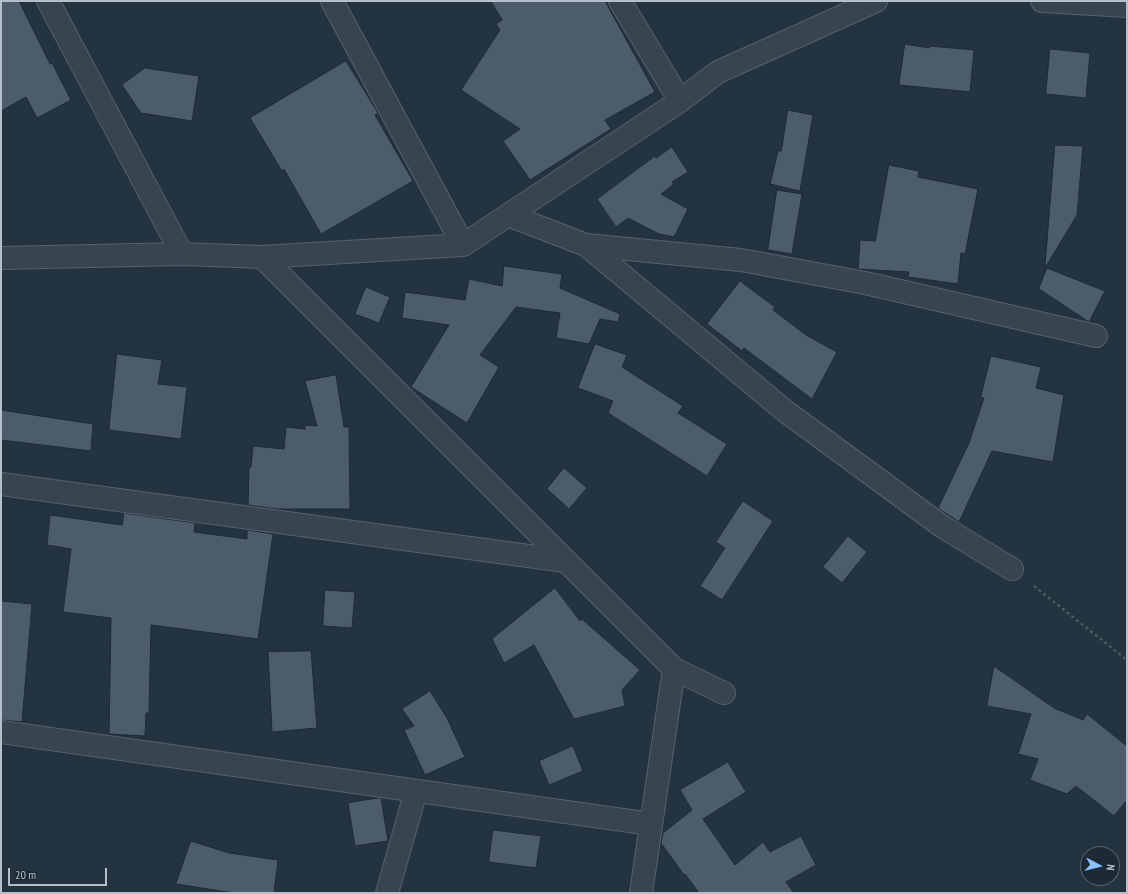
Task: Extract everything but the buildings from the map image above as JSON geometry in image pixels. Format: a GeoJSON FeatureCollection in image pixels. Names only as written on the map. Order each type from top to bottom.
{"type":"FeatureCollection","features":[{"type":"Feature","properties":{"kind":"street"},"geometry":{"type":"LineString","coordinates":[[48,1],[182,254]]}},
{"type":"Feature","properties":{"kind":"street"},"geometry":{"type":"LineString","coordinates":[[332,1],[463,245]]}},
{"type":"Feature","properties":{"kind":"street"},"geometry":{"type":"LineString","coordinates":[[620,1],[680,101]]}},
{"type":"Feature","properties":{"kind":"street"},"geometry":{"type":"LineString","coordinates":[[1,258],[182,254],[262,257],[463,245],[680,101],[718,72],[876,1]]}},
{"type":"Feature","properties":{"kind":"street"},"geometry":{"type":"LineString","coordinates":[[1042,1],[1127,6]]}},
{"type":"Feature","properties":{"kind":"street"},"geometry":{"type":"LineString","coordinates":[[508,215],[586,245],[741,260],[865,283],[1096,336]]}},
{"type":"Feature","properties":{"kind":"street"},"geometry":{"type":"LineString","coordinates":[[586,245],[785,410],[943,527],[1012,569]]}},
{"type":"Feature","properties":{"kind":"street"},"geometry":{"type":"LineString","coordinates":[[262,257],[674,669],[724,693]]}},
{"type":"Feature","properties":{"kind":"street"},"geometry":{"type":"LineString","coordinates":[[1,484],[565,561]]}},
{"type":"Feature","properties":{"kind":"street"},"geometry":{"type":"LineString","coordinates":[[641,893],[674,669]]}},
{"type":"Feature","properties":{"kind":"street"},"geometry":{"type":"LineString","coordinates":[[1,732],[651,824]]}},
{"type":"Feature","properties":{"kind":"street"},"geometry":{"type":"LineString","coordinates":[[387,893],[416,791]]}},
{"type":"Feature","properties":{"kind":"path"},"geometry":{"type":"LineString","coordinates":[[1012,569],[1127,660]]}}]}
